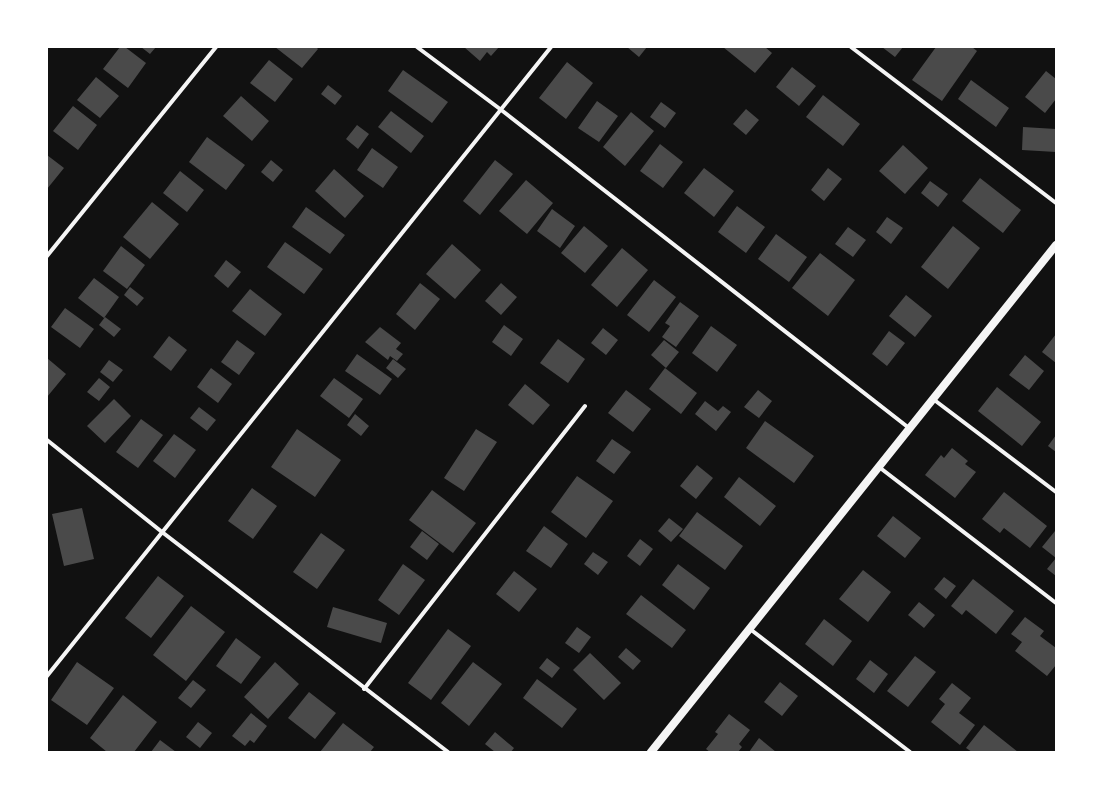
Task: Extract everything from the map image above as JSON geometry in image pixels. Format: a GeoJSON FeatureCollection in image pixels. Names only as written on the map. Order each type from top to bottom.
{"type":"FeatureCollection","features":[{"type":"Feature","properties":{"kind":"main road"},"geometry":{"type":"LineString","coordinates":[[651,752],[1056,245]]}},
{"type":"Feature","properties":{"kind":"street"},"geometry":{"type":"LineString","coordinates":[[47,256],[216,47]]}},
{"type":"Feature","properties":{"kind":"street"},"geometry":{"type":"LineString","coordinates":[[417,47],[500,109],[910,428]]}},
{"type":"Feature","properties":{"kind":"street"},"geometry":{"type":"LineString","coordinates":[[47,676],[551,47]]}},
{"type":"Feature","properties":{"kind":"street"},"geometry":{"type":"LineString","coordinates":[[851,47],[1056,204]]}},
{"type":"Feature","properties":{"kind":"street"},"geometry":{"type":"LineString","coordinates":[[932,399],[1056,492]]}},
{"type":"Feature","properties":{"kind":"street"},"geometry":{"type":"LineString","coordinates":[[364,689],[585,406]]}},
{"type":"Feature","properties":{"kind":"street"},"geometry":{"type":"LineString","coordinates":[[47,440],[162,532],[364,689],[448,752]]}},
{"type":"Feature","properties":{"kind":"street"},"geometry":{"type":"LineString","coordinates":[[879,467],[1056,603]]}},
{"type":"Feature","properties":{"kind":"street"},"geometry":{"type":"LineString","coordinates":[[750,629],[910,752]]}},
{"type":"Feature","properties":{"kind":"building"},"geometry":{"type":"Polygon","coordinates":[[[120,47],[125,47],[146,63],[128,88],[103,69],[120,47]]]}},
{"type":"Feature","properties":{"kind":"building"},"geometry":{"type":"Polygon","coordinates":[[[141,47],[156,47],[150,54],[141,47]]]}},
{"type":"Feature","properties":{"kind":"building"},"geometry":{"type":"Polygon","coordinates":[[[275,47],[316,47],[318,49],[302,68],[275,47]]]}},
{"type":"Feature","properties":{"kind":"building"},"geometry":{"type":"Polygon","coordinates":[[[464,47],[499,47],[491,56],[487,52],[480,61],[464,47]]]}},
{"type":"Feature","properties":{"kind":"building"},"geometry":{"type":"Polygon","coordinates":[[[627,47],[647,47],[639,57],[627,47]]]}},
{"type":"Feature","properties":{"kind":"building"},"geometry":{"type":"Polygon","coordinates":[[[723,47],[765,47],[772,53],[755,73],[723,47]]]}},
{"type":"Feature","properties":{"kind":"building"},"geometry":{"type":"Polygon","coordinates":[[[882,47],[903,47],[895,57],[882,47]]]}},
{"type":"Feature","properties":{"kind":"building"},"geometry":{"type":"Polygon","coordinates":[[[936,47],[972,47],[977,51],[942,101],[912,80],[936,47]]]}},
{"type":"Feature","properties":{"kind":"building"},"geometry":{"type":"Polygon","coordinates":[[[269,60],[293,79],[275,102],[250,83],[269,60]]]}},
{"type":"Feature","properties":{"kind":"building"},"geometry":{"type":"Polygon","coordinates":[[[567,62],[593,83],[566,119],[539,98],[567,62]]]}},
{"type":"Feature","properties":{"kind":"building"},"geometry":{"type":"Polygon","coordinates":[[[792,67],[816,86],[799,106],[776,87],[792,67]]]}},
{"type":"Feature","properties":{"kind":"building"},"geometry":{"type":"Polygon","coordinates":[[[403,70],[448,102],[432,123],[388,91],[403,70]]]}},
{"type":"Feature","properties":{"kind":"building"},"geometry":{"type":"Polygon","coordinates":[[[1046,71],[1056,79],[1056,99],[1045,113],[1025,97],[1046,71]]]}},
{"type":"Feature","properties":{"kind":"building"},"geometry":{"type":"Polygon","coordinates":[[[96,77],[119,96],[100,118],[77,100],[96,77]]]}},
{"type":"Feature","properties":{"kind":"building"},"geometry":{"type":"Polygon","coordinates":[[[971,80],[1009,108],[996,127],[958,99],[971,80]]]}},
{"type":"Feature","properties":{"kind":"building"},"geometry":{"type":"Polygon","coordinates":[[[328,85],[342,96],[335,105],[321,94],[328,85]]]}},
{"type":"Feature","properties":{"kind":"building"},"geometry":{"type":"Polygon","coordinates":[[[823,95],[860,124],[843,146],[806,117],[823,95]]]}},
{"type":"Feature","properties":{"kind":"building"},"geometry":{"type":"Polygon","coordinates":[[[241,96],[269,121],[252,141],[223,116],[241,96]]]}},
{"type":"Feature","properties":{"kind":"building"},"geometry":{"type":"Polygon","coordinates":[[[597,101],[618,116],[599,142],[578,128],[597,101]]]}},
{"type":"Feature","properties":{"kind":"building"},"geometry":{"type":"Polygon","coordinates":[[[661,102],[676,113],[665,128],[650,117],[661,102]]]}},
{"type":"Feature","properties":{"kind":"building"},"geometry":{"type":"Polygon","coordinates":[[[73,106],[97,125],[78,150],[53,131],[73,106]]]}},
{"type":"Feature","properties":{"kind":"building"},"geometry":{"type":"Polygon","coordinates":[[[746,109],[759,120],[746,135],[733,124],[746,109]]]}},
{"type":"Feature","properties":{"kind":"building"},"geometry":{"type":"Polygon","coordinates":[[[391,111],[424,136],[411,153],[378,127],[391,111]]]}},
{"type":"Feature","properties":{"kind":"building"},"geometry":{"type":"Polygon","coordinates":[[[631,112],[654,131],[625,166],[603,147],[631,112]]]}},
{"type":"Feature","properties":{"kind":"building"},"geometry":{"type":"Polygon","coordinates":[[[357,125],[369,134],[358,149],[346,139],[357,125]]]}},
{"type":"Feature","properties":{"kind":"building"},"geometry":{"type":"Polygon","coordinates":[[[1023,127],[1056,129],[1056,152],[1022,150],[1023,127]]]}},
{"type":"Feature","properties":{"kind":"building"},"geometry":{"type":"Polygon","coordinates":[[[207,137],[245,165],[226,190],[189,162],[207,137]]]}},
{"type":"Feature","properties":{"kind":"building"},"geometry":{"type":"Polygon","coordinates":[[[660,144],[683,162],[663,188],[640,171],[660,144]]]}},
{"type":"Feature","properties":{"kind":"building"},"geometry":{"type":"Polygon","coordinates":[[[903,145],[928,168],[905,194],[879,171],[903,145]]]}},
{"type":"Feature","properties":{"kind":"building"},"geometry":{"type":"Polygon","coordinates":[[[372,148],[398,167],[383,188],[357,170],[372,148]]]}},
{"type":"Feature","properties":{"kind":"building"},"geometry":{"type":"Polygon","coordinates":[[[47,155],[64,168],[47,189],[47,155]]]}},
{"type":"Feature","properties":{"kind":"building"},"geometry":{"type":"Polygon","coordinates":[[[271,160],[283,170],[273,182],[261,172],[271,160]]]}},
{"type":"Feature","properties":{"kind":"building"},"geometry":{"type":"Polygon","coordinates":[[[495,160],[513,174],[480,215],[463,201],[495,160]]]}},
{"type":"Feature","properties":{"kind":"building"},"geometry":{"type":"Polygon","coordinates":[[[704,168],[734,191],[714,217],[684,193],[704,168]]]}},
{"type":"Feature","properties":{"kind":"building"},"geometry":{"type":"Polygon","coordinates":[[[828,168],[842,179],[824,201],[811,190],[828,168]]]}},
{"type":"Feature","properties":{"kind":"building"},"geometry":{"type":"Polygon","coordinates":[[[334,169],[364,196],[345,218],[315,191],[334,169]]]}},
{"type":"Feature","properties":{"kind":"building"},"geometry":{"type":"Polygon","coordinates":[[[180,171],[204,190],[187,212],[163,193],[180,171]]]}},
{"type":"Feature","properties":{"kind":"building"},"geometry":{"type":"Polygon","coordinates":[[[980,178],[1021,210],[1003,233],[962,201],[980,178]]]}},
{"type":"Feature","properties":{"kind":"building"},"geometry":{"type":"Polygon","coordinates":[[[526,180],[553,203],[527,234],[499,211],[526,180]]]}},
{"type":"Feature","properties":{"kind":"building"},"geometry":{"type":"Polygon","coordinates":[[[930,181],[948,194],[938,207],[921,193],[930,181]]]}},
{"type":"Feature","properties":{"kind":"building"},"geometry":{"type":"Polygon","coordinates":[[[152,202],[179,224],[150,259],[123,237],[152,202]]]}},
{"type":"Feature","properties":{"kind":"building"},"geometry":{"type":"Polygon","coordinates":[[[737,206],[765,227],[746,253],[718,232],[737,206]]]}},
{"type":"Feature","properties":{"kind":"building"},"geometry":{"type":"Polygon","coordinates":[[[306,207],[345,235],[330,254],[292,227],[306,207]]]}},
{"type":"Feature","properties":{"kind":"building"},"geometry":{"type":"Polygon","coordinates":[[[552,209],[575,226],[560,248],[537,231],[552,209]]]}},
{"type":"Feature","properties":{"kind":"building"},"geometry":{"type":"Polygon","coordinates":[[[887,217],[903,228],[891,244],[876,232],[887,217]]]}},
{"type":"Feature","properties":{"kind":"building"},"geometry":{"type":"Polygon","coordinates":[[[584,226],[608,246],[585,273],[561,253],[584,226]]]}},
{"type":"Feature","properties":{"kind":"building"},"geometry":{"type":"Polygon","coordinates":[[[953,226],[980,248],[948,289],[921,267],[953,226]]]}},
{"type":"Feature","properties":{"kind":"building"},"geometry":{"type":"Polygon","coordinates":[[[848,227],[866,240],[853,257],[835,244],[848,227]]]}},
{"type":"Feature","properties":{"kind":"building"},"geometry":{"type":"Polygon","coordinates":[[[776,234],[807,257],[789,282],[758,259],[776,234]]]}},
{"type":"Feature","properties":{"kind":"building"},"geometry":{"type":"Polygon","coordinates":[[[285,242],[323,269],[304,294],[267,267],[285,242]]]}},
{"type":"Feature","properties":{"kind":"building"},"geometry":{"type":"Polygon","coordinates":[[[452,244],[481,270],[455,299],[426,274],[452,244]]]}},
{"type":"Feature","properties":{"kind":"building"},"geometry":{"type":"Polygon","coordinates":[[[121,246],[145,265],[127,289],[103,271],[121,246]]]}},
{"type":"Feature","properties":{"kind":"building"},"geometry":{"type":"Polygon","coordinates":[[[622,248],[648,270],[617,307],[591,285],[622,248]]]}},
{"type":"Feature","properties":{"kind":"building"},"geometry":{"type":"Polygon","coordinates":[[[820,253],[855,280],[828,316],[792,288],[820,253]]]}},
{"type":"Feature","properties":{"kind":"building"},"geometry":{"type":"Polygon","coordinates":[[[226,260],[241,272],[228,288],[214,276],[226,260]]]}},
{"type":"Feature","properties":{"kind":"building"},"geometry":{"type":"Polygon","coordinates":[[[94,278],[119,297],[104,318],[78,298],[94,278]]]}},
{"type":"Feature","properties":{"kind":"building"},"geometry":{"type":"Polygon","coordinates":[[[654,280],[676,297],[649,332],[627,315],[654,280]]]}},
{"type":"Feature","properties":{"kind":"building"},"geometry":{"type":"Polygon","coordinates":[[[420,283],[440,299],[415,330],[396,314],[420,283]]]}},
{"type":"Feature","properties":{"kind":"building"},"geometry":{"type":"Polygon","coordinates":[[[501,283],[517,297],[501,315],[485,301],[501,283]]]}},
{"type":"Feature","properties":{"kind":"building"},"geometry":{"type":"Polygon","coordinates":[[[130,287],[144,298],[137,306],[124,295],[130,287]]]}},
{"type":"Feature","properties":{"kind":"building"},"geometry":{"type":"Polygon","coordinates":[[[250,289],[282,314],[265,336],[232,311],[250,289]]]}},
{"type":"Feature","properties":{"kind":"building"},"geometry":{"type":"Polygon","coordinates":[[[906,295],[932,316],[915,337],[889,316],[906,295]]]}},
{"type":"Feature","properties":{"kind":"building"},"geometry":{"type":"Polygon","coordinates":[[[680,302],[699,316],[676,347],[662,337],[670,326],[665,323],[680,302]]]}},
{"type":"Feature","properties":{"kind":"building"},"geometry":{"type":"Polygon","coordinates":[[[65,308],[94,329],[80,348],[51,327],[65,308]]]}},
{"type":"Feature","properties":{"kind":"building"},"geometry":{"type":"Polygon","coordinates":[[[105,317],[121,329],[114,337],[99,325],[105,317]]]}},
{"type":"Feature","properties":{"kind":"building"},"geometry":{"type":"Polygon","coordinates":[[[504,325],[523,339],[511,356],[492,342],[504,325]]]}},
{"type":"Feature","properties":{"kind":"building"},"geometry":{"type":"Polygon","coordinates":[[[711,326],[737,345],[717,372],[692,353],[711,326]]]}},
{"type":"Feature","properties":{"kind":"building"},"geometry":{"type":"Polygon","coordinates":[[[380,327],[401,343],[396,349],[403,354],[397,361],[390,356],[388,360],[365,342],[380,327]]]}},
{"type":"Feature","properties":{"kind":"building"},"geometry":{"type":"Polygon","coordinates":[[[603,328],[618,340],[606,355],[591,343],[603,328]]]}},
{"type":"Feature","properties":{"kind":"building"},"geometry":{"type":"Polygon","coordinates":[[[889,331],[905,343],[887,366],[872,354],[889,331]]]}},
{"type":"Feature","properties":{"kind":"building"},"geometry":{"type":"Polygon","coordinates":[[[1056,334],[1056,363],[1042,352],[1056,334]]]}},
{"type":"Feature","properties":{"kind":"building"},"geometry":{"type":"Polygon","coordinates":[[[169,336],[187,350],[171,371],[153,357],[169,336]]]}},
{"type":"Feature","properties":{"kind":"building"},"geometry":{"type":"Polygon","coordinates":[[[558,339],[585,359],[568,383],[540,363],[558,339]]]}},
{"type":"Feature","properties":{"kind":"building"},"geometry":{"type":"Polygon","coordinates":[[[237,340],[255,353],[239,375],[221,362],[237,340]]]}},
{"type":"Feature","properties":{"kind":"building"},"geometry":{"type":"Polygon","coordinates":[[[664,340],[679,352],[666,368],[651,355],[664,340]]]}},
{"type":"Feature","properties":{"kind":"building"},"geometry":{"type":"Polygon","coordinates":[[[357,354],[392,379],[380,395],[345,371],[357,354]]]}},
{"type":"Feature","properties":{"kind":"building"},"geometry":{"type":"Polygon","coordinates":[[[1025,355],[1044,371],[1029,390],[1009,375],[1025,355]]]}},
{"type":"Feature","properties":{"kind":"building"},"geometry":{"type":"Polygon","coordinates":[[[47,358],[66,374],[47,397],[47,358]]]}},
{"type":"Feature","properties":{"kind":"building"},"geometry":{"type":"Polygon","coordinates":[[[393,359],[406,369],[398,378],[386,368],[393,359]]]}},
{"type":"Feature","properties":{"kind":"building"},"geometry":{"type":"Polygon","coordinates":[[[109,360],[123,370],[113,382],[100,372],[109,360]]]}},
{"type":"Feature","properties":{"kind":"building"},"geometry":{"type":"Polygon","coordinates":[[[211,368],[232,384],[218,403],[197,387],[211,368]]]}},
{"type":"Feature","properties":{"kind":"building"},"geometry":{"type":"Polygon","coordinates":[[[665,368],[697,393],[681,414],[649,389],[665,368]]]}},
{"type":"Feature","properties":{"kind":"building"},"geometry":{"type":"Polygon","coordinates":[[[99,378],[110,387],[99,401],[87,392],[99,378]]]}},
{"type":"Feature","properties":{"kind":"building"},"geometry":{"type":"Polygon","coordinates":[[[334,378],[363,399],[349,418],[320,396],[334,378]]]}},
{"type":"Feature","properties":{"kind":"building"},"geometry":{"type":"Polygon","coordinates":[[[525,384],[550,405],[533,425],[508,405],[525,384]]]}},
{"type":"Feature","properties":{"kind":"building"},"geometry":{"type":"Polygon","coordinates":[[[997,387],[1041,422],[1022,446],[978,411],[997,387]]]}},
{"type":"Feature","properties":{"kind":"building"},"geometry":{"type":"Polygon","coordinates":[[[626,390],[651,409],[633,432],[608,413],[626,390]]]}},
{"type":"Feature","properties":{"kind":"building"},"geometry":{"type":"Polygon","coordinates":[[[758,390],[772,401],[759,418],[744,407],[758,390]]]}},
{"type":"Feature","properties":{"kind":"building"},"geometry":{"type":"Polygon","coordinates":[[[114,399],[131,416],[105,443],[87,426],[114,399]]]}},
{"type":"Feature","properties":{"kind":"building"},"geometry":{"type":"Polygon","coordinates":[[[705,401],[718,411],[723,406],[731,412],[716,431],[695,414],[705,401]]]}},
{"type":"Feature","properties":{"kind":"building"},"geometry":{"type":"Polygon","coordinates":[[[199,407],[216,420],[207,431],[190,418],[199,407]]]}},
{"type":"Feature","properties":{"kind":"building"},"geometry":{"type":"Polygon","coordinates":[[[355,414],[369,426],[361,436],[347,425],[355,414]]]}},
{"type":"Feature","properties":{"kind":"building"},"geometry":{"type":"Polygon","coordinates":[[[141,419],[163,435],[138,468],[116,452],[141,419]]]}},
{"type":"Feature","properties":{"kind":"building"},"geometry":{"type":"Polygon","coordinates":[[[765,421],[814,456],[794,483],[746,448],[765,421]]]}},
{"type":"Feature","properties":{"kind":"building"},"geometry":{"type":"Polygon","coordinates":[[[297,429],[341,460],[315,497],[271,467],[297,429]]]}},
{"type":"Feature","properties":{"kind":"building"},"geometry":{"type":"Polygon","coordinates":[[[476,429],[497,442],[464,491],[444,478],[476,429]]]}},
{"type":"Feature","properties":{"kind":"building"},"geometry":{"type":"Polygon","coordinates":[[[174,434],[196,450],[175,478],[153,461],[174,434]]]}},
{"type":"Feature","properties":{"kind":"building"},"geometry":{"type":"Polygon","coordinates":[[[1056,435],[1056,452],[1048,446],[1056,435]]]}},
{"type":"Feature","properties":{"kind":"building"},"geometry":{"type":"Polygon","coordinates":[[[612,439],[631,452],[614,474],[596,461],[612,439]]]}},
{"type":"Feature","properties":{"kind":"building"},"geometry":{"type":"Polygon","coordinates":[[[952,448],[968,461],[965,464],[976,472],[955,498],[925,475],[941,455],[944,458],[952,448]]]}},
{"type":"Feature","properties":{"kind":"building"},"geometry":{"type":"Polygon","coordinates":[[[697,465],[713,478],[696,499],[680,486],[697,465]]]}},
{"type":"Feature","properties":{"kind":"building"},"geometry":{"type":"Polygon","coordinates":[[[577,476],[613,501],[586,538],[551,512],[577,476]]]}},
{"type":"Feature","properties":{"kind":"building"},"geometry":{"type":"Polygon","coordinates":[[[739,477],[776,506],[760,526],[724,497],[739,477]]]}},
{"type":"Feature","properties":{"kind":"building"},"geometry":{"type":"Polygon","coordinates":[[[252,488],[277,506],[253,539],[228,521],[252,488]]]}},
{"type":"Feature","properties":{"kind":"building"},"geometry":{"type":"Polygon","coordinates":[[[432,490],[476,523],[453,553],[409,520],[432,490]]]}},
{"type":"Feature","properties":{"kind":"building"},"geometry":{"type":"Polygon","coordinates":[[[1004,492],[1047,526],[1030,548],[1004,528],[1000,533],[982,519],[1004,492]]]}},
{"type":"Feature","properties":{"kind":"building"},"geometry":{"type":"Polygon","coordinates":[[[82,508],[94,559],[64,566],[52,514],[82,508]]]}},
{"type":"Feature","properties":{"kind":"building"},"geometry":{"type":"Polygon","coordinates":[[[697,512],[743,546],[725,570],[679,536],[697,512]]]}},
{"type":"Feature","properties":{"kind":"building"},"geometry":{"type":"Polygon","coordinates":[[[893,516],[921,538],[905,558],[877,536],[893,516]]]}},
{"type":"Feature","properties":{"kind":"building"},"geometry":{"type":"Polygon","coordinates":[[[669,518],[683,529],[671,542],[658,531],[669,518]]]}},
{"type":"Feature","properties":{"kind":"building"},"geometry":{"type":"Polygon","coordinates":[[[544,526],[568,544],[551,568],[526,551],[544,526]]]}},
{"type":"Feature","properties":{"kind":"building"},"geometry":{"type":"Polygon","coordinates":[[[422,531],[439,544],[427,560],[410,547],[422,531]]]}},
{"type":"Feature","properties":{"kind":"building"},"geometry":{"type":"Polygon","coordinates":[[[1056,531],[1056,558],[1042,547],[1056,531]]]}},
{"type":"Feature","properties":{"kind":"building"},"geometry":{"type":"Polygon","coordinates":[[[321,533],[345,550],[317,589],[293,572],[321,533]]]}},
{"type":"Feature","properties":{"kind":"building"},"geometry":{"type":"Polygon","coordinates":[[[640,539],[653,549],[640,566],[627,556],[640,539]]]}},
{"type":"Feature","properties":{"kind":"building"},"geometry":{"type":"Polygon","coordinates":[[[593,552],[608,562],[598,575],[584,564],[593,552]]]}},
{"type":"Feature","properties":{"kind":"building"},"geometry":{"type":"Polygon","coordinates":[[[1056,558],[1056,576],[1047,569],[1056,558]]]}},
{"type":"Feature","properties":{"kind":"building"},"geometry":{"type":"Polygon","coordinates":[[[403,564],[425,580],[399,615],[378,600],[403,564]]]}},
{"type":"Feature","properties":{"kind":"building"},"geometry":{"type":"Polygon","coordinates":[[[678,564],[710,588],[694,610],[662,585],[678,564]]]}},
{"type":"Feature","properties":{"kind":"building"},"geometry":{"type":"Polygon","coordinates":[[[863,570],[891,592],[868,622],[839,599],[863,570]]]}},
{"type":"Feature","properties":{"kind":"building"},"geometry":{"type":"Polygon","coordinates":[[[514,571],[537,589],[519,612],[496,594],[514,571]]]}},
{"type":"Feature","properties":{"kind":"building"},"geometry":{"type":"Polygon","coordinates":[[[158,576],[184,596],[151,638],[125,618],[158,576]]]}},
{"type":"Feature","properties":{"kind":"building"},"geometry":{"type":"Polygon","coordinates":[[[944,577],[956,586],[946,599],[934,589],[944,577]]]}},
{"type":"Feature","properties":{"kind":"building"},"geometry":{"type":"Polygon","coordinates":[[[973,579],[1014,611],[996,634],[966,610],[962,615],[951,606],[973,579]]]}},
{"type":"Feature","properties":{"kind":"building"},"geometry":{"type":"Polygon","coordinates":[[[641,595],[686,630],[672,648],[626,614],[641,595]]]}},
{"type":"Feature","properties":{"kind":"building"},"geometry":{"type":"Polygon","coordinates":[[[919,602],[935,615],[924,628],[908,615],[919,602]]]}},
{"type":"Feature","properties":{"kind":"building"},"geometry":{"type":"Polygon","coordinates":[[[191,606],[225,632],[186,681],[153,655],[191,606]]]}},
{"type":"Feature","properties":{"kind":"building"},"geometry":{"type":"Polygon","coordinates":[[[333,607],[387,623],[381,643],[327,627],[333,607]]]}},
{"type":"Feature","properties":{"kind":"building"},"geometry":{"type":"Polygon","coordinates":[[[1025,617],[1044,631],[1040,636],[1056,648],[1056,665],[1047,676],[1015,651],[1022,642],[1011,634],[1025,617]]]}},
{"type":"Feature","properties":{"kind":"building"},"geometry":{"type":"Polygon","coordinates":[[[824,619],[852,641],[833,666],[805,644],[824,619]]]}},
{"type":"Feature","properties":{"kind":"building"},"geometry":{"type":"Polygon","coordinates":[[[577,627],[591,637],[579,653],[565,643],[577,627]]]}},
{"type":"Feature","properties":{"kind":"building"},"geometry":{"type":"Polygon","coordinates":[[[448,629],[471,646],[431,700],[408,683],[448,629]]]}},
{"type":"Feature","properties":{"kind":"building"},"geometry":{"type":"Polygon","coordinates":[[[236,638],[261,657],[241,684],[216,666],[236,638]]]}},
{"type":"Feature","properties":{"kind":"building"},"geometry":{"type":"Polygon","coordinates":[[[626,648],[641,661],[633,670],[618,657],[626,648]]]}},
{"type":"Feature","properties":{"kind":"building"},"geometry":{"type":"Polygon","coordinates":[[[590,653],[621,683],[604,700],[573,670],[590,653]]]}},
{"type":"Feature","properties":{"kind":"building"},"geometry":{"type":"Polygon","coordinates":[[[915,656],[936,672],[908,707],[887,691],[915,656]]]}},
{"type":"Feature","properties":{"kind":"building"},"geometry":{"type":"Polygon","coordinates":[[[547,658],[560,668],[552,678],[539,668],[547,658]]]}},
{"type":"Feature","properties":{"kind":"building"},"geometry":{"type":"Polygon","coordinates":[[[870,660],[888,674],[874,693],[856,679],[870,660]]]}},
{"type":"Feature","properties":{"kind":"building"},"geometry":{"type":"Polygon","coordinates":[[[77,662],[114,688],[87,725],[51,700],[77,662]]]}},
{"type":"Feature","properties":{"kind":"building"},"geometry":{"type":"Polygon","coordinates":[[[275,662],[299,684],[268,719],[244,697],[275,662]]]}},
{"type":"Feature","properties":{"kind":"building"},"geometry":{"type":"Polygon","coordinates":[[[473,662],[502,684],[469,726],[441,703],[473,662]]]}},
{"type":"Feature","properties":{"kind":"building"},"geometry":{"type":"Polygon","coordinates":[[[537,679],[577,709],[562,728],[523,698],[537,679]]]}},
{"type":"Feature","properties":{"kind":"building"},"geometry":{"type":"Polygon","coordinates":[[[193,680],[206,690],[191,708],[178,698],[193,680]]]}},
{"type":"Feature","properties":{"kind":"building"},"geometry":{"type":"Polygon","coordinates":[[[780,682],[798,696],[782,716],[764,702],[780,682]]]}},
{"type":"Feature","properties":{"kind":"building"},"geometry":{"type":"Polygon","coordinates":[[[952,683],[971,698],[959,713],[975,725],[960,745],[931,722],[945,704],[939,699],[952,683]]]}},
{"type":"Feature","properties":{"kind":"building"},"geometry":{"type":"Polygon","coordinates":[[[309,692],[336,713],[315,739],[288,718],[309,692]]]}},
{"type":"Feature","properties":{"kind":"building"},"geometry":{"type":"Polygon","coordinates":[[[123,695],[157,722],[134,752],[107,752],[90,738],[123,695]]]}},
{"type":"Feature","properties":{"kind":"building"},"geometry":{"type":"Polygon","coordinates":[[[251,713],[267,726],[254,743],[250,740],[245,746],[232,736],[251,713]]]}},
{"type":"Feature","properties":{"kind":"building"},"geometry":{"type":"Polygon","coordinates":[[[729,714],[750,730],[739,744],[742,747],[738,752],[710,752],[706,749],[718,734],[715,732],[729,714]]]}},
{"type":"Feature","properties":{"kind":"building"},"geometry":{"type":"Polygon","coordinates":[[[198,722],[212,733],[200,748],[186,737],[198,722]]]}},
{"type":"Feature","properties":{"kind":"building"},"geometry":{"type":"Polygon","coordinates":[[[343,723],[374,747],[370,752],[320,752],[343,723]]]}},
{"type":"Feature","properties":{"kind":"building"},"geometry":{"type":"Polygon","coordinates":[[[984,725],[1018,752],[972,752],[966,748],[984,725]]]}},
{"type":"Feature","properties":{"kind":"building"},"geometry":{"type":"Polygon","coordinates":[[[495,732],[514,748],[511,752],[495,752],[485,744],[495,732]]]}},
{"type":"Feature","properties":{"kind":"building"},"geometry":{"type":"Polygon","coordinates":[[[759,738],[776,752],[749,752],[759,738]]]}},
{"type":"Feature","properties":{"kind":"building"},"geometry":{"type":"Polygon","coordinates":[[[160,740],[176,752],[151,752],[160,740]]]}}]}
